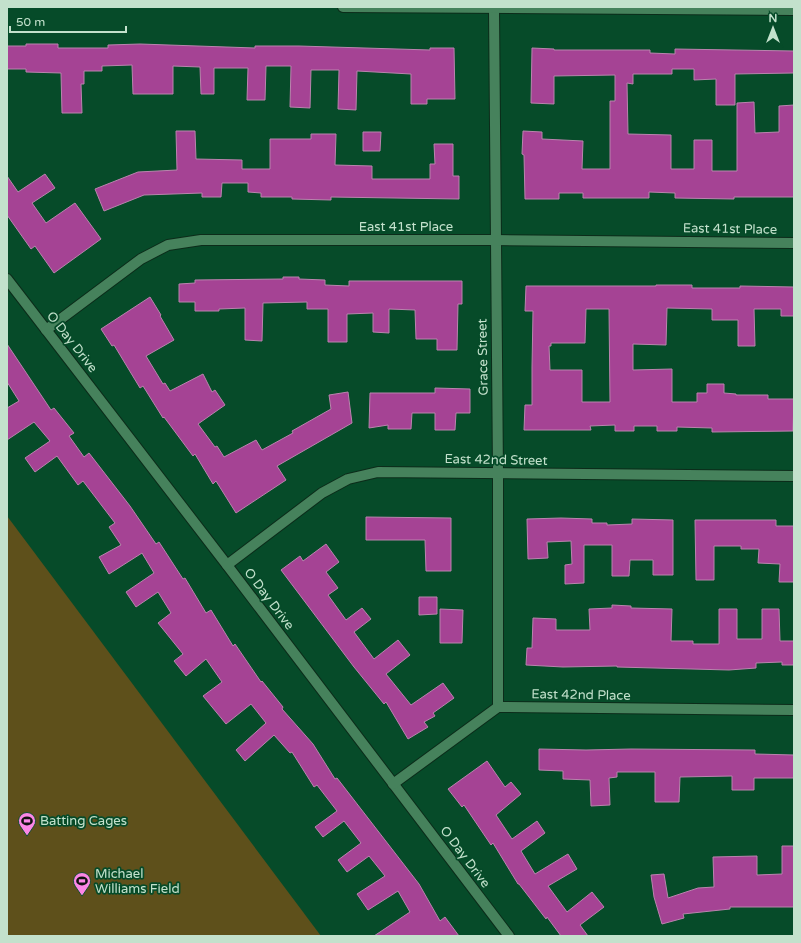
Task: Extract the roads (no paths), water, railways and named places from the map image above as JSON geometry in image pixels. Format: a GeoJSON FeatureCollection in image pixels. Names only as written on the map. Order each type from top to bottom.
{"type":"FeatureCollection","features":[{"type":"Feature","properties":{"kind":"street"},"geometry":{"type":"LineString","coordinates":[[343,7],[718,8],[794,10]]}},
{"type":"Feature","properties":{"kind":"street","name":"Grace Street"},"geometry":{"type":"LineString","coordinates":[[494,8],[498,473],[498,707]]}},
{"type":"Feature","properties":{"kind":"street","name":"East 41st Place"},"geometry":{"type":"LineString","coordinates":[[46,330],[141,259],[168,245],[201,240],[495,240],[794,243]]}},
{"type":"Feature","properties":{"kind":"street","name":"O Day Drive"},"geometry":{"type":"LineString","coordinates":[[7,279],[509,936]]}},
{"type":"Feature","properties":{"kind":"street","name":"East 42nd Street"},"geometry":{"type":"LineString","coordinates":[[227,565],[322,493],[348,479],[378,472],[794,476]]}},
{"type":"Feature","properties":{"kind":"street"},"geometry":{"type":"LineString","coordinates":[[393,784],[498,707]]}},
{"type":"Feature","properties":{"kind":"street","name":"East 42nd Place"},"geometry":{"type":"LineString","coordinates":[[498,707],[794,710]]}},
{"type":"Feature","properties":{"kind":"place","name":"Batting Cages"},"geometry":{"type":"Point","coordinates":[27,836]}},
{"type":"Feature","properties":{"kind":"place","name":"Michael Williams Field"},"geometry":{"type":"Point","coordinates":[82,896]}}]}
